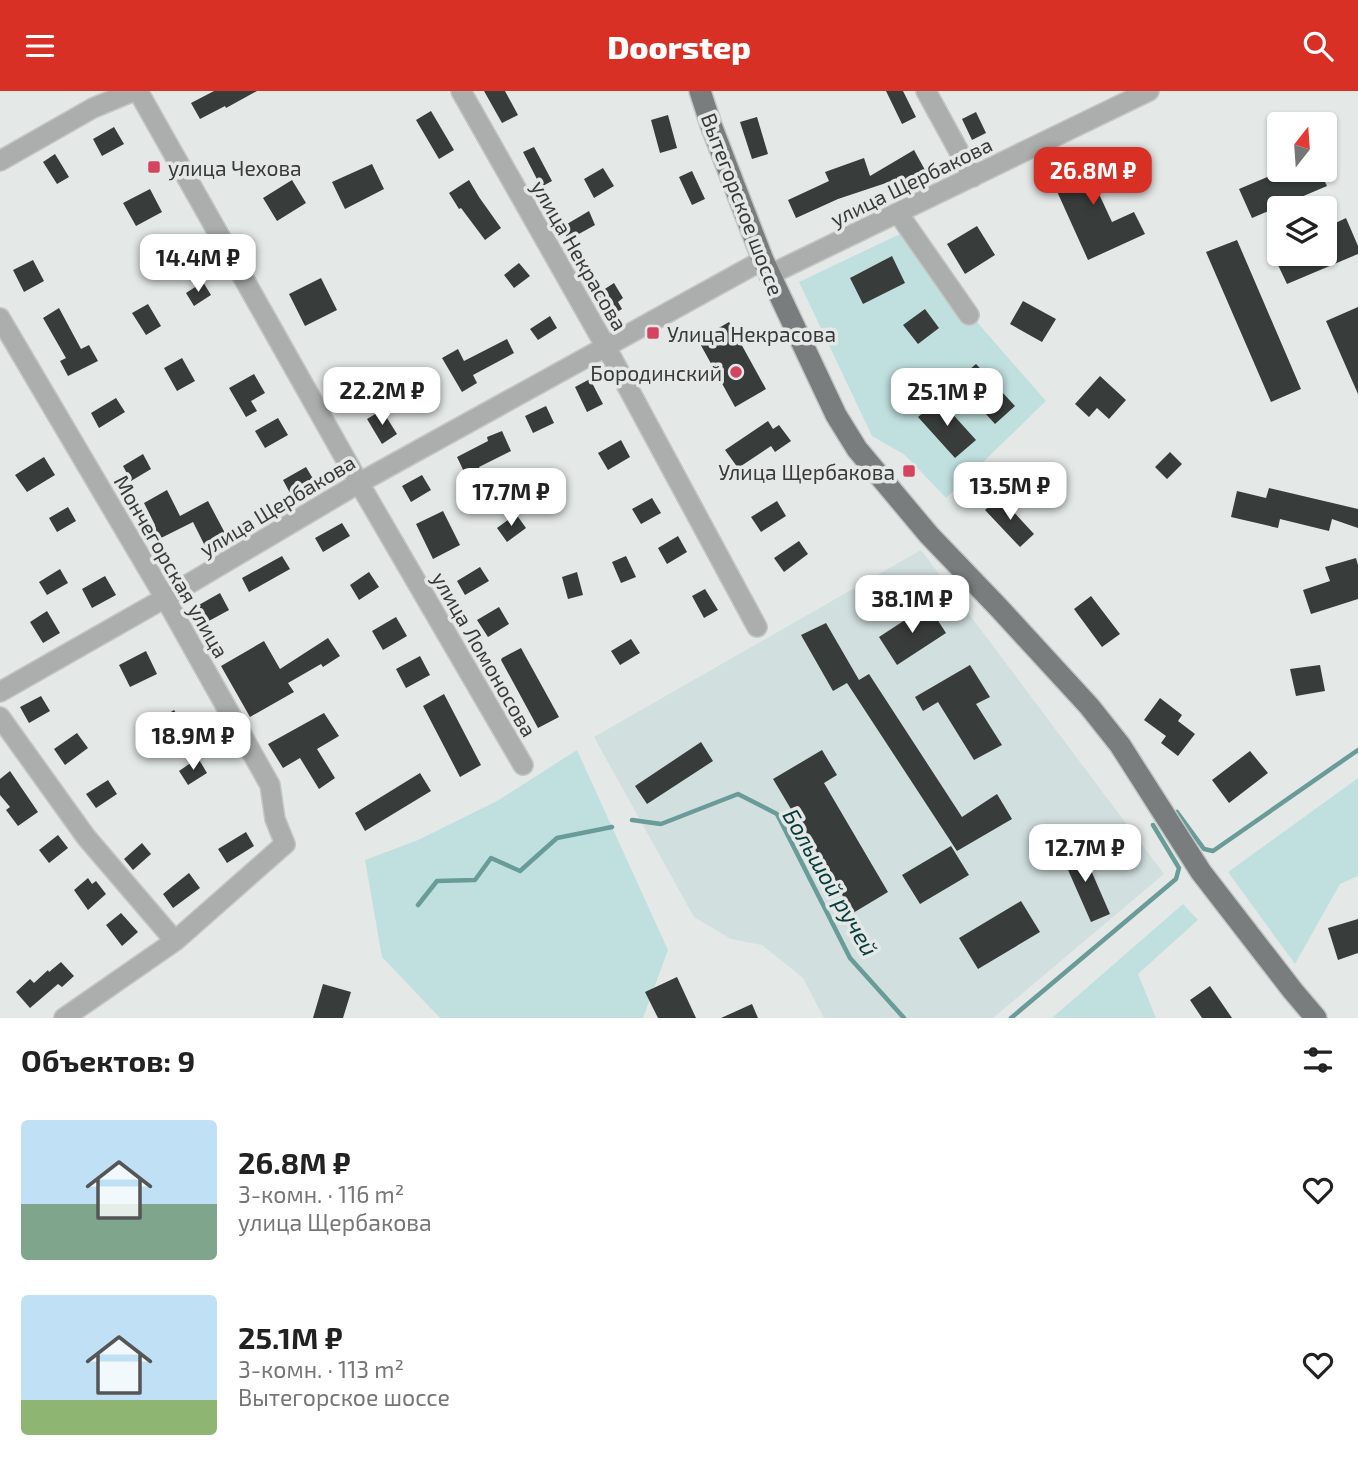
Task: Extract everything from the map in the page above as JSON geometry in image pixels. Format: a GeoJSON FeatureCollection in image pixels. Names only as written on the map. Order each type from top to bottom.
{"type":"FeatureCollection","features":[{"type":"Feature","properties":{"kind":"main road","name":"Вытегорское шоссе"},"geometry":{"type":"LineString","coordinates":[[700,91],[766,268],[836,415],[857,449],[929,535],[1089,706],[1120,745],[1200,872],[1316,1018]]}},
{"type":"Feature","properties":{"kind":"street"},"geometry":{"type":"LineString","coordinates":[[0,161],[93,108],[136,91]]}},
{"type":"Feature","properties":{"kind":"street","name":"улица Ломоносова"},"geometry":{"type":"LineString","coordinates":[[136,91],[523,765]]}},
{"type":"Feature","properties":{"kind":"street","name":"улица Некрасова"},"geometry":{"type":"LineString","coordinates":[[461,91],[606,347],[757,627]]}},
{"type":"Feature","properties":{"kind":"street"},"geometry":{"type":"LineString","coordinates":[[926,91],[974,177]]}},
{"type":"Feature","properties":{"kind":"street","name":"улица Щербакова"},"geometry":{"type":"LineString","coordinates":[[0,692],[165,598],[359,482],[606,347],[766,268],[898,213],[974,177],[1137,93]]}},
{"type":"Feature","properties":{"kind":"street"},"geometry":{"type":"LineString","coordinates":[[898,213],[969,316]]}},
{"type":"Feature","properties":{"kind":"street","name":"Мончегорская улица"},"geometry":{"type":"LineString","coordinates":[[0,318],[165,598],[270,785],[275,819],[285,844],[176,941]]}},
{"type":"Feature","properties":{"kind":"street"},"geometry":{"type":"LineString","coordinates":[[0,716],[86,837],[176,941],[64,1018]]}},
{"type":"Feature","properties":{"kind":"shaded area"},"geometry":{"type":"Polygon","coordinates":[[[900,234],[1046,401],[946,498],[905,455],[872,436],[799,282],[900,234]]]}},
{"type":"Feature","properties":{"kind":"shaded area"},"geometry":{"type":"Polygon","coordinates":[[[921,550],[1164,874],[993,1018],[824,1018],[803,978],[762,945],[731,939],[694,917],[594,737],[921,550]]]}},
{"type":"Feature","properties":{"kind":"shaded area"},"geometry":{"type":"Polygon","coordinates":[[[577,750],[668,950],[643,1018],[440,1018],[382,957],[365,860],[418,840],[497,801],[577,750]]]}},
{"type":"Feature","properties":{"kind":"shaded area"},"geometry":{"type":"Polygon","coordinates":[[[1358,778],[1358,876],[1340,884],[1295,964],[1228,872],[1358,778]]]}},
{"type":"Feature","properties":{"kind":"shaded area"},"geometry":{"type":"Polygon","coordinates":[[[1183,904],[1198,920],[1138,974],[1156,1018],[1052,1018],[1183,904]]]}},
{"type":"Feature","properties":{"kind":"building"},"geometry":{"type":"Polygon","coordinates":[[[214,91],[257,91],[200,119],[191,103],[214,91]]]}},
{"type":"Feature","properties":{"kind":"building"},"geometry":{"type":"Polygon","coordinates":[[[484,91],[505,91],[518,115],[502,123],[484,91]]]}},
{"type":"Feature","properties":{"kind":"building"},"geometry":{"type":"Polygon","coordinates":[[[886,91],[903,91],[916,117],[902,124],[886,91]]]}},
{"type":"Feature","properties":{"kind":"building"},"geometry":{"type":"Polygon","coordinates":[[[431,111],[454,150],[439,159],[416,120],[431,111]]]}},
{"type":"Feature","properties":{"kind":"building"},"geometry":{"type":"Polygon","coordinates":[[[976,112],[986,133],[972,140],[962,119],[976,112]]]}},
{"type":"Feature","properties":{"kind":"building"},"geometry":{"type":"Polygon","coordinates":[[[668,115],[677,148],[660,153],[651,120],[668,115]]]}},
{"type":"Feature","properties":{"kind":"building"},"geometry":{"type":"Polygon","coordinates":[[[757,117],[768,154],[752,159],[740,122],[757,117]]]}},
{"type":"Feature","properties":{"kind":"building"},"geometry":{"type":"Polygon","coordinates":[[[114,127],[124,144],[102,156],[93,139],[114,127]]]}},
{"type":"Feature","properties":{"kind":"building"},"geometry":{"type":"Polygon","coordinates":[[[534,147],[552,181],[541,187],[523,152],[534,147]]]}},
{"type":"Feature","properties":{"kind":"building"},"geometry":{"type":"Polygon","coordinates":[[[914,150],[925,170],[898,186],[895,180],[838,199],[796,218],[788,200],[829,181],[825,172],[864,158],[870,176],[914,150]]]}},
{"type":"Feature","properties":{"kind":"building"},"geometry":{"type":"Polygon","coordinates":[[[1107,150],[1116,170],[1093,181],[1112,222],[1134,212],[1145,234],[1088,260],[1050,176],[1107,150]]]}},
{"type":"Feature","properties":{"kind":"building"},"geometry":{"type":"Polygon","coordinates":[[[55,154],[69,177],[57,184],[43,162],[55,154]]]}},
{"type":"Feature","properties":{"kind":"building"},"geometry":{"type":"Polygon","coordinates":[[[372,164],[384,189],[345,209],[332,182],[372,164]]]}},
{"type":"Feature","properties":{"kind":"building"},"geometry":{"type":"Polygon","coordinates":[[[603,168],[614,186],[594,198],[584,179],[603,168]]]}},
{"type":"Feature","properties":{"kind":"building"},"geometry":{"type":"Polygon","coordinates":[[[692,171],[705,199],[692,205],[679,177],[692,171]]]}},
{"type":"Feature","properties":{"kind":"building"},"geometry":{"type":"Polygon","coordinates":[[[1267,177],[1267,182],[1325,182],[1327,186],[1304,196],[1267,196],[1267,212],[1252,218],[1239,189],[1267,177]]]}},
{"type":"Feature","properties":{"kind":"building"},"geometry":{"type":"Polygon","coordinates":[[[292,180],[306,203],[277,221],[263,198],[292,180]]]}},
{"type":"Feature","properties":{"kind":"building"},"geometry":{"type":"Polygon","coordinates":[[[469,180],[501,228],[485,240],[449,193],[469,180]]]}},
{"type":"Feature","properties":{"kind":"building"},"geometry":{"type":"Polygon","coordinates":[[[150,189],[162,212],[136,226],[123,203],[150,189]]]}},
{"type":"Feature","properties":{"kind":"building"},"geometry":{"type":"Polygon","coordinates":[[[589,211],[595,225],[568,240],[562,227],[589,211]]]}},
{"type":"Feature","properties":{"kind":"building"},"geometry":{"type":"Polygon","coordinates":[[[1346,218],[1358,246],[1358,254],[1337,263],[1337,222],[1346,218]]]}},
{"type":"Feature","properties":{"kind":"building"},"geometry":{"type":"Polygon","coordinates":[[[977,226],[995,255],[965,274],[947,244],[977,226]]]}},
{"type":"Feature","properties":{"kind":"building"},"geometry":{"type":"Polygon","coordinates":[[[1237,240],[1301,389],[1271,402],[1206,252],[1237,240]]]}},
{"type":"Feature","properties":{"kind":"building"},"geometry":{"type":"Polygon","coordinates":[[[178,242],[189,262],[172,272],[160,253],[178,242]]]}},
{"type":"Feature","properties":{"kind":"building"},"geometry":{"type":"Polygon","coordinates":[[[892,256],[905,283],[863,304],[850,278],[892,256]]]}},
{"type":"Feature","properties":{"kind":"building"},"geometry":{"type":"Polygon","coordinates":[[[33,260],[44,281],[24,292],[13,270],[33,260]]]}},
{"type":"Feature","properties":{"kind":"building"},"geometry":{"type":"Polygon","coordinates":[[[519,263],[530,276],[514,288],[504,275],[519,263]]]}},
{"type":"Feature","properties":{"kind":"building"},"geometry":{"type":"Polygon","coordinates":[[[1278,266],[1330,266],[1287,284],[1278,266]]]}},
{"type":"Feature","properties":{"kind":"building"},"geometry":{"type":"Polygon","coordinates":[[[321,278],[337,310],[305,326],[289,294],[321,278]]]}},
{"type":"Feature","properties":{"kind":"building"},"geometry":{"type":"Polygon","coordinates":[[[203,282],[211,295],[194,306],[186,293],[203,282]]]}},
{"type":"Feature","properties":{"kind":"building"},"geometry":{"type":"Polygon","coordinates":[[[614,283],[623,298],[618,302],[622,309],[607,318],[594,296],[614,283]]]}},
{"type":"Feature","properties":{"kind":"building"},"geometry":{"type":"Polygon","coordinates":[[[1023,301],[1056,319],[1042,342],[1010,324],[1023,301]]]}},
{"type":"Feature","properties":{"kind":"building"},"geometry":{"type":"Polygon","coordinates":[[[148,304],[161,326],[146,335],[132,313],[148,304]]]}},
{"type":"Feature","properties":{"kind":"building"},"geometry":{"type":"Polygon","coordinates":[[[1358,307],[1358,394],[1326,321],[1358,307]]]}},
{"type":"Feature","properties":{"kind":"building"},"geometry":{"type":"Polygon","coordinates":[[[59,308],[81,349],[89,345],[98,361],[68,376],[60,361],[66,358],[43,318],[59,308]]]}},
{"type":"Feature","properties":{"kind":"building"},"geometry":{"type":"Polygon","coordinates":[[[925,309],[939,328],[918,344],[903,325],[925,309]]]}},
{"type":"Feature","properties":{"kind":"building"},"geometry":{"type":"Polygon","coordinates":[[[550,316],[557,328],[538,340],[530,329],[550,316]]]}},
{"type":"Feature","properties":{"kind":"building","name":"Бородинский"},"geometry":{"type":"Polygon","coordinates":[[[729,322],[766,389],[735,407],[698,340],[729,322]]]}},
{"type":"Feature","properties":{"kind":"building"},"geometry":{"type":"Polygon","coordinates":[[[507,339],[514,353],[473,375],[477,383],[462,392],[442,358],[458,349],[464,361],[507,339]]]}},
{"type":"Feature","properties":{"kind":"building"},"geometry":{"type":"Polygon","coordinates":[[[182,358],[195,381],[177,391],[164,368],[182,358]]]}},
{"type":"Feature","properties":{"kind":"building"},"geometry":{"type":"Polygon","coordinates":[[[976,364],[1015,406],[995,424],[956,381],[976,364]]]}},
{"type":"Feature","properties":{"kind":"building"},"geometry":{"type":"Polygon","coordinates":[[[254,374],[265,393],[251,401],[257,411],[246,417],[229,388],[254,374]]]}},
{"type":"Feature","properties":{"kind":"building"},"geometry":{"type":"Polygon","coordinates":[[[1100,376],[1126,400],[1109,419],[1097,408],[1089,417],[1075,404],[1100,376]]]}},
{"type":"Feature","properties":{"kind":"building"},"geometry":{"type":"Polygon","coordinates":[[[417,378],[424,392],[397,406],[390,392],[417,378]]]}},
{"type":"Feature","properties":{"kind":"building"},"geometry":{"type":"Polygon","coordinates":[[[590,379],[603,404],[587,412],[575,387],[590,379]]]}},
{"type":"Feature","properties":{"kind":"building"},"geometry":{"type":"Polygon","coordinates":[[[116,398],[125,412],[99,428],[91,413],[116,398]]]}},
{"type":"Feature","properties":{"kind":"building"},"geometry":{"type":"Polygon","coordinates":[[[939,399],[976,440],[955,458],[918,417],[939,399]]]}},
{"type":"Feature","properties":{"kind":"building"},"geometry":{"type":"Polygon","coordinates":[[[546,406],[554,423],[533,433],[525,416],[546,406]]]}},
{"type":"Feature","properties":{"kind":"building"},"geometry":{"type":"Polygon","coordinates":[[[382,410],[397,434],[382,444],[367,419],[382,410]]]}},
{"type":"Feature","properties":{"kind":"building"},"geometry":{"type":"Polygon","coordinates":[[[278,418],[288,435],[265,448],[255,431],[278,418]]]}},
{"type":"Feature","properties":{"kind":"building"},"geometry":{"type":"Polygon","coordinates":[[[768,421],[773,429],[779,425],[791,441],[775,452],[771,446],[738,468],[725,450],[768,421]]]}},
{"type":"Feature","properties":{"kind":"building"},"geometry":{"type":"Polygon","coordinates":[[[502,431],[511,451],[479,467],[481,471],[467,478],[457,457],[488,441],[487,437],[502,431]]]}},
{"type":"Feature","properties":{"kind":"building"},"geometry":{"type":"Polygon","coordinates":[[[621,440],[630,457],[608,470],[598,453],[621,440]]]}},
{"type":"Feature","properties":{"kind":"building"},"geometry":{"type":"Polygon","coordinates":[[[1170,452],[1182,464],[1167,479],[1155,467],[1170,452]]]}},
{"type":"Feature","properties":{"kind":"building"},"geometry":{"type":"Polygon","coordinates":[[[143,454],[151,469],[131,481],[123,466],[143,454]]]}},
{"type":"Feature","properties":{"kind":"building"},"geometry":{"type":"Polygon","coordinates":[[[44,457],[55,475],[27,492],[15,475],[44,457]]]}},
{"type":"Feature","properties":{"kind":"building"},"geometry":{"type":"Polygon","coordinates":[[[306,467],[315,482],[291,495],[283,480],[306,467]]]}},
{"type":"Feature","properties":{"kind":"building"},"geometry":{"type":"Polygon","coordinates":[[[422,475],[431,490],[411,502],[402,486],[422,475]]]}},
{"type":"Feature","properties":{"kind":"building"},"geometry":{"type":"Polygon","coordinates":[[[1269,488],[1358,509],[1358,528],[1332,519],[1329,531],[1280,519],[1278,528],[1231,517],[1237,491],[1266,498],[1269,488]]]}},
{"type":"Feature","properties":{"kind":"building"},"geometry":{"type":"Polygon","coordinates":[[[167,490],[180,516],[208,501],[226,535],[205,546],[193,522],[155,541],[149,529],[155,525],[144,503],[167,490]]]}},
{"type":"Feature","properties":{"kind":"building"},"geometry":{"type":"Polygon","coordinates":[[[1000,497],[1034,534],[1020,547],[985,510],[1000,497]]]}},
{"type":"Feature","properties":{"kind":"building"},"geometry":{"type":"Polygon","coordinates":[[[652,498],[661,513],[641,524],[632,509],[652,498]]]}},
{"type":"Feature","properties":{"kind":"building"},"geometry":{"type":"Polygon","coordinates":[[[777,501],[786,516],[761,532],[751,517],[777,501]]]}},
{"type":"Feature","properties":{"kind":"building"},"geometry":{"type":"Polygon","coordinates":[[[68,507],[76,521],[57,532],[49,518],[68,507]]]}},
{"type":"Feature","properties":{"kind":"building"},"geometry":{"type":"Polygon","coordinates":[[[443,511],[460,545],[433,559],[416,524],[443,511]]]}},
{"type":"Feature","properties":{"kind":"building"},"geometry":{"type":"Polygon","coordinates":[[[516,514],[526,528],[507,542],[497,528],[516,514]]]}},
{"type":"Feature","properties":{"kind":"building"},"geometry":{"type":"Polygon","coordinates":[[[342,523],[350,536],[323,552],[315,538],[342,523]]]}},
{"type":"Feature","properties":{"kind":"building"},"geometry":{"type":"Polygon","coordinates":[[[678,536],[687,552],[667,564],[658,548],[678,536]]]}},
{"type":"Feature","properties":{"kind":"building"},"geometry":{"type":"Polygon","coordinates":[[[799,541],[808,554],[784,572],[774,558],[799,541]]]}},
{"type":"Feature","properties":{"kind":"building"},"geometry":{"type":"Polygon","coordinates":[[[282,556],[290,569],[249,592],[242,578],[282,556]]]}},
{"type":"Feature","properties":{"kind":"building"},"geometry":{"type":"Polygon","coordinates":[[[626,556],[636,577],[621,583],[612,562],[626,556]]]}},
{"type":"Feature","properties":{"kind":"building"},"geometry":{"type":"Polygon","coordinates":[[[1356,558],[1358,599],[1311,614],[1303,590],[1330,581],[1325,567],[1356,558]]]}},
{"type":"Feature","properties":{"kind":"building"},"geometry":{"type":"Polygon","coordinates":[[[480,567],[489,581],[465,595],[457,581],[480,567]]]}},
{"type":"Feature","properties":{"kind":"building"},"geometry":{"type":"Polygon","coordinates":[[[60,569],[68,583],[47,595],[39,582],[60,569]]]}},
{"type":"Feature","properties":{"kind":"building"},"geometry":{"type":"Polygon","coordinates":[[[369,572],[379,587],[359,600],[350,585],[369,572]]]}},
{"type":"Feature","properties":{"kind":"building"},"geometry":{"type":"Polygon","coordinates":[[[577,572],[583,595],[568,599],[562,577],[577,572]]]}},
{"type":"Feature","properties":{"kind":"building"},"geometry":{"type":"Polygon","coordinates":[[[105,576],[116,595],[92,608],[82,589],[105,576]]]}},
{"type":"Feature","properties":{"kind":"building"},"geometry":{"type":"Polygon","coordinates":[[[705,589],[718,610],[704,618],[692,596],[705,589]]]}},
{"type":"Feature","properties":{"kind":"building"},"geometry":{"type":"Polygon","coordinates":[[[220,593],[229,610],[207,622],[197,606],[220,593]]]}},
{"type":"Feature","properties":{"kind":"building"},"geometry":{"type":"Polygon","coordinates":[[[1091,596],[1120,634],[1102,647],[1074,609],[1091,596]]]}},
{"type":"Feature","properties":{"kind":"building"},"geometry":{"type":"Polygon","coordinates":[[[928,605],[946,633],[897,665],[879,637],[928,605]]]}},
{"type":"Feature","properties":{"kind":"building"},"geometry":{"type":"Polygon","coordinates":[[[499,607],[509,624],[488,637],[477,620],[499,607]]]}},
{"type":"Feature","properties":{"kind":"building"},"geometry":{"type":"Polygon","coordinates":[[[47,611],[60,633],[43,643],[30,622],[47,611]]]}},
{"type":"Feature","properties":{"kind":"building"},"geometry":{"type":"Polygon","coordinates":[[[396,617],[407,636],[383,650],[372,631],[396,617]]]}},
{"type":"Feature","properties":{"kind":"building"},"geometry":{"type":"Polygon","coordinates":[[[826,623],[859,680],[869,674],[962,817],[997,794],[1012,819],[957,851],[847,683],[833,691],[801,635],[826,623]]]}},
{"type":"Feature","properties":{"kind":"building"},"geometry":{"type":"Polygon","coordinates":[[[328,638],[340,656],[288,683],[294,692],[250,717],[221,666],[264,641],[280,669],[328,638]]]}},
{"type":"Feature","properties":{"kind":"building"},"geometry":{"type":"Polygon","coordinates":[[[631,639],[640,653],[620,665],[611,651],[631,639]]]}},
{"type":"Feature","properties":{"kind":"building"},"geometry":{"type":"Polygon","coordinates":[[[521,648],[559,717],[538,728],[501,660],[521,648]]]}},
{"type":"Feature","properties":{"kind":"building"},"geometry":{"type":"Polygon","coordinates":[[[146,651],[157,674],[130,687],[119,665],[146,651]]]}},
{"type":"Feature","properties":{"kind":"building"},"geometry":{"type":"Polygon","coordinates":[[[420,656],[430,675],[406,688],[396,669],[420,656]]]}},
{"type":"Feature","properties":{"kind":"building"},"geometry":{"type":"Polygon","coordinates":[[[970,665],[990,697],[976,704],[1002,745],[974,760],[938,702],[923,711],[915,697],[970,665]]]}},
{"type":"Feature","properties":{"kind":"building"},"geometry":{"type":"Polygon","coordinates":[[[1320,665],[1325,691],[1296,696],[1290,669],[1320,665]]]}},
{"type":"Feature","properties":{"kind":"building"},"geometry":{"type":"Polygon","coordinates":[[[444,694],[481,765],[460,777],[423,706],[444,694]]]}},
{"type":"Feature","properties":{"kind":"building"},"geometry":{"type":"Polygon","coordinates":[[[41,696],[50,711],[29,723],[20,707],[41,696]]]}},
{"type":"Feature","properties":{"kind":"building"},"geometry":{"type":"Polygon","coordinates":[[[1160,698],[1182,715],[1178,721],[1195,734],[1178,756],[1161,743],[1166,736],[1144,720],[1160,698]]]}},
{"type":"Feature","properties":{"kind":"building"},"geometry":{"type":"Polygon","coordinates":[[[174,710],[184,725],[164,737],[155,722],[174,710]]]}},
{"type":"Feature","properties":{"kind":"building"},"geometry":{"type":"Polygon","coordinates":[[[324,713],[339,736],[317,749],[335,778],[319,789],[300,758],[283,768],[268,744],[324,713]]]}},
{"type":"Feature","properties":{"kind":"building"},"geometry":{"type":"Polygon","coordinates":[[[77,733],[88,748],[65,765],[54,749],[77,733]]]}},
{"type":"Feature","properties":{"kind":"building"},"geometry":{"type":"Polygon","coordinates":[[[701,742],[713,761],[647,804],[635,786],[701,742]]]}},
{"type":"Feature","properties":{"kind":"building"},"geometry":{"type":"Polygon","coordinates":[[[822,750],[837,775],[824,783],[888,892],[853,913],[773,779],[822,750]]]}},
{"type":"Feature","properties":{"kind":"building"},"geometry":{"type":"Polygon","coordinates":[[[1250,751],[1268,773],[1229,803],[1212,780],[1250,751]]]}},
{"type":"Feature","properties":{"kind":"building"},"geometry":{"type":"Polygon","coordinates":[[[198,758],[207,773],[188,785],[179,771],[198,758]]]}},
{"type":"Feature","properties":{"kind":"building"},"geometry":{"type":"Polygon","coordinates":[[[10,771],[38,812],[18,826],[6,810],[10,807],[0,795],[0,779],[10,771]]]}},
{"type":"Feature","properties":{"kind":"building"},"geometry":{"type":"Polygon","coordinates":[[[420,773],[431,791],[365,831],[355,813],[420,773]]]}},
{"type":"Feature","properties":{"kind":"building"},"geometry":{"type":"Polygon","coordinates":[[[108,780],[117,794],[96,808],[86,794],[108,780]]]}},
{"type":"Feature","properties":{"kind":"building"},"geometry":{"type":"Polygon","coordinates":[[[246,832],[254,846],[227,863],[218,849],[246,832]]]}},
{"type":"Feature","properties":{"kind":"building"},"geometry":{"type":"Polygon","coordinates":[[[58,835],[68,848],[49,863],[39,850],[58,835]]]}},
{"type":"Feature","properties":{"kind":"building"},"geometry":{"type":"Polygon","coordinates":[[[142,843],[151,854],[133,870],[124,859],[142,843]]]}},
{"type":"Feature","properties":{"kind":"building"},"geometry":{"type":"Polygon","coordinates":[[[1080,845],[1110,914],[1091,922],[1061,854],[1080,845]]]}},
{"type":"Feature","properties":{"kind":"building"},"geometry":{"type":"Polygon","coordinates":[[[951,846],[969,875],[920,904],[902,875],[951,846]]]}},
{"type":"Feature","properties":{"kind":"building"},"geometry":{"type":"Polygon","coordinates":[[[189,873],[200,888],[173,908],[163,894],[189,873]]]}},
{"type":"Feature","properties":{"kind":"building"},"geometry":{"type":"Polygon","coordinates":[[[88,878],[92,884],[96,881],[106,894],[88,910],[74,890],[88,878]]]}},
{"type":"Feature","properties":{"kind":"building"},"geometry":{"type":"Polygon","coordinates":[[[1021,901],[1040,932],[978,969],[959,938],[1021,901]]]}},
{"type":"Feature","properties":{"kind":"building"},"geometry":{"type":"Polygon","coordinates":[[[121,913],[138,932],[122,946],[106,925],[121,913]]]}},
{"type":"Feature","properties":{"kind":"building"},"geometry":{"type":"Polygon","coordinates":[[[1358,919],[1358,953],[1338,960],[1328,928],[1358,919]]]}},
{"type":"Feature","properties":{"kind":"building"},"geometry":{"type":"Polygon","coordinates":[[[61,962],[74,976],[62,987],[58,984],[30,1008],[16,992],[30,979],[34,983],[61,962]]]}},
{"type":"Feature","properties":{"kind":"building"},"geometry":{"type":"Polygon","coordinates":[[[677,977],[696,1018],[658,1018],[645,992],[677,977]]]}},
{"type":"Feature","properties":{"kind":"building"},"geometry":{"type":"Polygon","coordinates":[[[323,984],[351,992],[343,1018],[313,1018],[323,984]]]}},
{"type":"Feature","properties":{"kind":"building"},"geometry":{"type":"Polygon","coordinates":[[[1210,986],[1232,1018],[1202,1018],[1190,1000],[1210,986]]]}},
{"type":"Feature","properties":{"kind":"building"},"geometry":{"type":"Polygon","coordinates":[[[752,1004],[758,1018],[721,1018],[752,1004]]]}},
{"type":"Feature","properties":{"kind":"waterway"},"geometry":{"type":"LineString","coordinates":[[1177,812],[1204,849],[1213,851],[1358,750]]}},
{"type":"Feature","properties":{"kind":"waterway","name":"Большой ручей"},"geometry":{"type":"LineString","coordinates":[[632,820],[661,824],[738,794],[777,814],[850,958],[904,1018]]}},
{"type":"Feature","properties":{"kind":"waterway","name":"Большой ручей"},"geometry":{"type":"LineString","coordinates":[[1011,1018],[1176,879],[1179,868],[1153,825]]}},
{"type":"Feature","properties":{"kind":"waterway","name":"Большой ручей"},"geometry":{"type":"LineString","coordinates":[[418,905],[437,881],[475,880],[491,858],[520,871],[557,838],[612,827]]}},
{"type":"Feature","properties":{"kind":"place","name":"улица Чехова"},"geometry":{"type":"Point","coordinates":[154,167]}},
{"type":"Feature","properties":{"kind":"place","name":"Улица Некрасова"},"geometry":{"type":"Point","coordinates":[653,333]}},
{"type":"Feature","properties":{"kind":"place","name":"Бородинский"},"geometry":{"type":"Point","coordinates":[736,372]}},
{"type":"Feature","properties":{"kind":"place","name":"Улица Щербакова"},"geometry":{"type":"Point","coordinates":[909,471]}}]}
